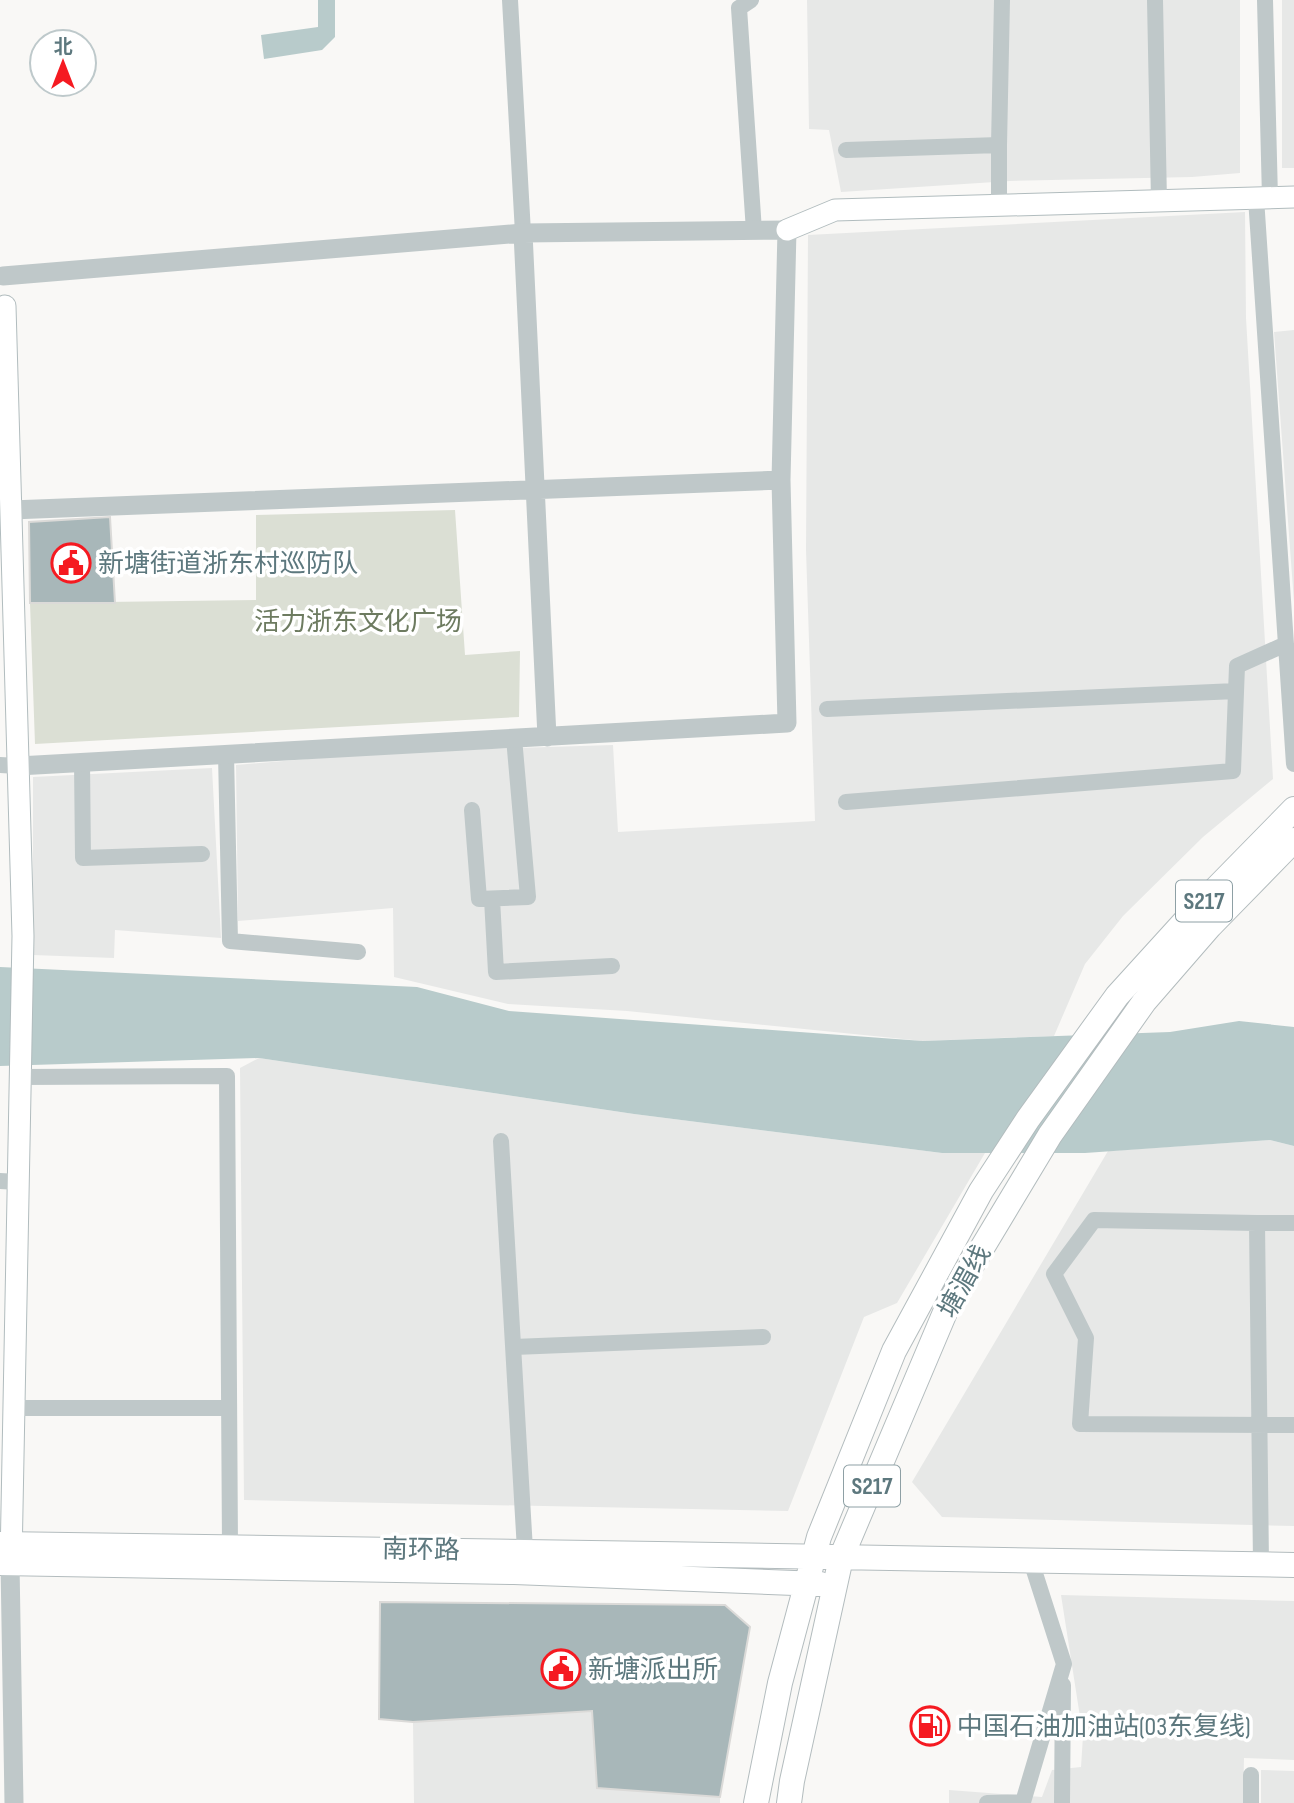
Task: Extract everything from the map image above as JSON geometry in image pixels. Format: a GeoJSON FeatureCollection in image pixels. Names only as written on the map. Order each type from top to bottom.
{"type":"FeatureCollection","features":[{"type":"Feature","properties":{"kind":"main road"},"geometry":{"type":"LineString","coordinates":[[787,230],[835,210],[1294,197]]}},
{"type":"Feature","properties":{"kind":"main road"},"geometry":{"type":"LineString","coordinates":[[5,306],[5,450],[11,510],[7,624],[9,766],[23,936],[20,1077],[9,1182],[14,1408],[7,1463],[6,1554]]}},
{"type":"Feature","properties":{"kind":"main road","name":"S217"},"geometry":{"type":"LineString","coordinates":[[756,1803],[780,1683],[819,1537],[894,1351],[981,1191],[1028,1119],[1117,996],[1294,808]]}},
{"type":"Feature","properties":{"kind":"main road","name":"塘湄线"},"geometry":{"type":"LineString","coordinates":[[789,1803],[842,1558],[949,1303],[1050,1135],[1144,1003],[1210,926],[1294,840]]}},
{"type":"Feature","properties":{"kind":"main road","name":"南环路"},"geometry":{"type":"LineString","coordinates":[[6,1554],[230,1547],[1294,1565]]}},
{"type":"Feature","properties":{"kind":"main road","name":"南环路"},"geometry":{"type":"LineString","coordinates":[[6,1554],[835,1584]]}},
{"type":"Feature","properties":{"kind":"street"},"geometry":{"type":"LineString","coordinates":[[510,0],[547,737]]}},
{"type":"Feature","properties":{"kind":"street"},"geometry":{"type":"LineString","coordinates":[[751,0],[738,8],[754,231]]}},
{"type":"Feature","properties":{"kind":"street"},"geometry":{"type":"LineString","coordinates":[[999,205],[1002,0]]}},
{"type":"Feature","properties":{"kind":"street"},"geometry":{"type":"LineString","coordinates":[[1155,0],[1159,201]]}},
{"type":"Feature","properties":{"kind":"street"},"geometry":{"type":"LineString","coordinates":[[1265,0],[1263,198],[1294,764]]}},
{"type":"Feature","properties":{"kind":"street"},"geometry":{"type":"LineString","coordinates":[[846,149],[999,145]]}},
{"type":"Feature","properties":{"kind":"street"},"geometry":{"type":"LineString","coordinates":[[5,306],[1,276],[523,233],[787,230],[781,480],[787,723],[9,766]]}},
{"type":"Feature","properties":{"kind":"street"},"geometry":{"type":"LineString","coordinates":[[11,510],[781,480]]}},
{"type":"Feature","properties":{"kind":"street"},"geometry":{"type":"LineString","coordinates":[[846,802],[1234,771],[1237,666],[1286,644]]}},
{"type":"Feature","properties":{"kind":"street"},"geometry":{"type":"LineString","coordinates":[[827,709],[1236,691]]}},
{"type":"Feature","properties":{"kind":"street"},"geometry":{"type":"LineString","coordinates":[[472,810],[479,900],[528,897],[514,738]]}},
{"type":"Feature","properties":{"kind":"street"},"geometry":{"type":"LineString","coordinates":[[226,754],[230,941],[358,952]]}},
{"type":"Feature","properties":{"kind":"street"},"geometry":{"type":"LineString","coordinates":[[82,762],[83,858],[202,854]]}},
{"type":"Feature","properties":{"kind":"street"},"geometry":{"type":"LineString","coordinates":[[492,899],[496,972],[612,966]]}},
{"type":"Feature","properties":{"kind":"street"},"geometry":{"type":"LineString","coordinates":[[20,1077],[227,1076],[230,1547]]}},
{"type":"Feature","properties":{"kind":"street"},"geometry":{"type":"LineString","coordinates":[[501,1140],[525,1550]]}},
{"type":"Feature","properties":{"kind":"street"},"geometry":{"type":"LineString","coordinates":[[1294,1223],[1094,1220],[1054,1275],[1086,1338],[1080,1424],[1294,1425]]}},
{"type":"Feature","properties":{"kind":"street"},"geometry":{"type":"LineString","coordinates":[[1257,1223],[1261,1564]]}},
{"type":"Feature","properties":{"kind":"street"},"geometry":{"type":"LineString","coordinates":[[514,1347],[763,1337]]}},
{"type":"Feature","properties":{"kind":"street"},"geometry":{"type":"LineString","coordinates":[[14,1408],[229,1408]]}},
{"type":"Feature","properties":{"kind":"street"},"geometry":{"type":"LineString","coordinates":[[6,1554],[6,1662],[14,1803]]}},
{"type":"Feature","properties":{"kind":"street"},"geometry":{"type":"LineString","coordinates":[[1031,1561],[1064,1665],[1062,1803]]}},
{"type":"Feature","properties":{"kind":"street"},"geometry":{"type":"LineString","coordinates":[[988,1803],[1023,1802],[1064,1665]]}},
{"type":"Feature","properties":{"kind":"street"},"geometry":{"type":"LineString","coordinates":[[1251,1775],[1251,1803]]}},
{"type":"Feature","properties":{"kind":"shaded area"},"geometry":{"type":"Polygon","coordinates":[[[318,0],[335,0],[335,37],[322,50],[264,59],[261,35],[318,27],[318,0]]]}},
{"type":"Feature","properties":{"kind":"shaded area"},"geometry":{"type":"Polygon","coordinates":[[[807,0],[1240,0],[1240,173],[1192,177],[1010,181],[841,192],[829,130],[809,129],[807,0]]]}},
{"type":"Feature","properties":{"kind":"shaded area"},"geometry":{"type":"Polygon","coordinates":[[[1282,0],[1294,0],[1294,168],[1282,168],[1282,0]]]}},
{"type":"Feature","properties":{"kind":"shaded area"},"geometry":{"type":"Polygon","coordinates":[[[1245,212],[1246,318],[1273,779],[1203,837],[1123,916],[1085,964],[1054,1036],[923,1041],[627,1011],[508,1004],[394,977],[393,908],[238,921],[236,765],[391,752],[613,745],[618,832],[815,821],[806,550],[808,235],[1245,212]]]}},
{"type":"Feature","properties":{"kind":"shaded area"},"geometry":{"type":"Polygon","coordinates":[[[1294,330],[1294,602],[1274,332],[1294,330]]]}},
{"type":"Feature","properties":{"kind":"shaded area"},"geometry":{"type":"Polygon","coordinates":[[[212,768],[221,938],[115,930],[114,958],[33,955],[33,777],[212,768]]]}},
{"type":"Feature","properties":{"kind":"shaded area"},"geometry":{"type":"Polygon","coordinates":[[[0,967],[417,987],[509,1011],[923,1041],[1170,1032],[1239,1021],[1294,1027],[1294,1146],[1270,1140],[1085,1153],[942,1153],[634,1114],[259,1058],[0,1066],[0,967]]]}},
{"type":"Feature","properties":{"kind":"shaded area"},"geometry":{"type":"Polygon","coordinates":[[[259,1058],[634,1114],[942,1153],[985,1153],[897,1303],[864,1317],[788,1511],[244,1500],[240,1068],[259,1058]]]}},
{"type":"Feature","properties":{"kind":"shaded area"},"geometry":{"type":"Polygon","coordinates":[[[1270,1140],[1294,1146],[1294,1526],[942,1517],[912,1482],[1108,1151],[1270,1140]]]}},
{"type":"Feature","properties":{"kind":"shaded area"},"geometry":{"type":"Polygon","coordinates":[[[1061,1595],[1294,1601],[1294,1760],[1244,1758],[1243,1803],[949,1803],[949,1790],[1042,1797],[1052,1770],[1081,1767],[1083,1736],[1061,1595]]]}},
{"type":"Feature","properties":{"kind":"shaded area"},"geometry":{"type":"Polygon","coordinates":[[[592,1711],[597,1788],[720,1797],[720,1803],[414,1803],[413,1722],[592,1711]]]}},
{"type":"Feature","properties":{"kind":"shaded area"},"geometry":{"type":"Polygon","coordinates":[[[1261,1770],[1294,1771],[1294,1803],[1261,1803],[1261,1770]]]}},
{"type":"Feature","properties":{"kind":"green space","name":"活力浙东文化广场"},"geometry":{"type":"Polygon","coordinates":[[[455,510],[465,655],[520,651],[519,717],[35,744],[30,603],[256,600],[256,515],[455,510]]]}},
{"type":"Feature","properties":{"kind":"building","name":"新塘街道浙东村巡防队"},"geometry":{"type":"Polygon","coordinates":[[[110,517],[115,603],[30,603],[29,522],[110,517]]]}},
{"type":"Feature","properties":{"kind":"building","name":"新塘派出所"},"geometry":{"type":"Polygon","coordinates":[[[380,1602],[725,1605],[750,1627],[720,1797],[597,1788],[592,1711],[413,1722],[379,1719],[380,1602]]]}},
{"type":"Feature","properties":{"kind":"place","name":"新塘街道浙东村巡防队"},"geometry":{"type":"Point","coordinates":[71,563]}},
{"type":"Feature","properties":{"kind":"place","name":"新塘派出所"},"geometry":{"type":"Point","coordinates":[561,1669]}},
{"type":"Feature","properties":{"kind":"place","name":"中国石油加油站(03东复线)"},"geometry":{"type":"Point","coordinates":[930,1726]}}]}
